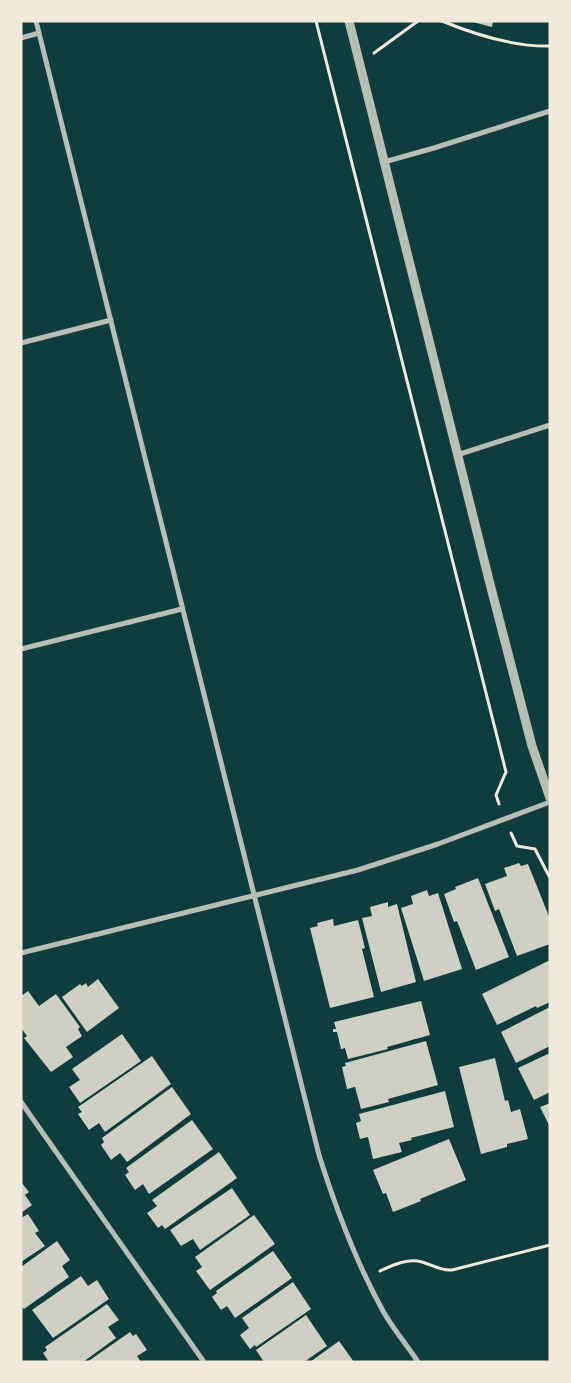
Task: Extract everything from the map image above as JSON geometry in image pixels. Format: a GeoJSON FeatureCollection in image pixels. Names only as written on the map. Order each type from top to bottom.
{"type":"FeatureCollection","features":[{"type":"Feature","properties":{"kind":"street"},"geometry":{"type":"LineString","coordinates":[[36,21],[319,1155],[337,1211],[366,1278],[384,1313],[418,1362]]}},
{"type":"Feature","properties":{"kind":"street"},"geometry":{"type":"LineString","coordinates":[[21,953],[254,897],[398,858],[505,819],[550,800],[532,746],[518,693],[349,21]]}},
{"type":"Feature","properties":{"kind":"street"},"geometry":{"type":"LineString","coordinates":[[21,38],[39,33]]}},
{"type":"Feature","properties":{"kind":"street"},"geometry":{"type":"LineString","coordinates":[[384,162],[550,111]]}},
{"type":"Feature","properties":{"kind":"street"},"geometry":{"type":"LineString","coordinates":[[21,343],[111,320]]}},
{"type":"Feature","properties":{"kind":"street"},"geometry":{"type":"LineString","coordinates":[[457,455],[550,425]]}},
{"type":"Feature","properties":{"kind":"street"},"geometry":{"type":"LineString","coordinates":[[21,649],[182,609]]}},
{"type":"Feature","properties":{"kind":"street"},"geometry":{"type":"LineString","coordinates":[[21,1102],[204,1362]]}},
{"type":"Feature","properties":{"kind":"path"},"geometry":{"type":"LineString","coordinates":[[316,21],[506,772],[496,795],[517,846],[535,849],[550,878]]}},
{"type":"Feature","properties":{"kind":"path"},"geometry":{"type":"LineString","coordinates":[[360,63],[418,21]]}},
{"type":"Feature","properties":{"kind":"path"},"geometry":{"type":"LineString","coordinates":[[442,21],[458,28],[506,41],[526,45],[550,46]]}},
{"type":"Feature","properties":{"kind":"path"},"geometry":{"type":"LineString","coordinates":[[366,1278],[399,1262],[421,1262],[444,1271],[550,1246]]}},
{"type":"Feature","properties":{"kind":"building"},"geometry":{"type":"Polygon","coordinates":[[[469,21],[493,21],[492,27],[469,21]]]}},
{"type":"Feature","properties":{"kind":"building"},"geometry":{"type":"Polygon","coordinates":[[[519,863],[521,866],[528,864],[550,919],[550,944],[517,956],[499,909],[495,911],[485,884],[507,876],[504,868],[519,863]]]}},
{"type":"Feature","properties":{"kind":"building"},"geometry":{"type":"Polygon","coordinates":[[[478,878],[509,957],[476,970],[457,921],[454,922],[444,894],[456,889],[455,887],[478,878]]]}},
{"type":"Feature","properties":{"kind":"building"},"geometry":{"type":"Polygon","coordinates":[[[427,890],[429,896],[438,893],[462,969],[424,981],[401,908],[413,904],[411,896],[427,890]]]}},
{"type":"Feature","properties":{"kind":"building"},"geometry":{"type":"Polygon","coordinates":[[[388,902],[388,907],[397,904],[416,982],[381,992],[362,918],[372,916],[370,907],[388,902]]]}},
{"type":"Feature","properties":{"kind":"building"},"geometry":{"type":"Polygon","coordinates":[[[333,919],[334,926],[358,920],[365,948],[362,949],[374,997],[330,1008],[310,928],[318,926],[317,923],[333,919]]]}},
{"type":"Feature","properties":{"kind":"building"},"geometry":{"type":"Polygon","coordinates":[[[550,960],[550,1002],[537,1008],[536,1006],[497,1025],[482,994],[550,960]]]}},
{"type":"Feature","properties":{"kind":"building"},"geometry":{"type":"Polygon","coordinates":[[[98,979],[119,1008],[87,1032],[62,997],[80,984],[82,986],[86,983],[88,987],[98,979]]]}},
{"type":"Feature","properties":{"kind":"building"},"geometry":{"type":"Polygon","coordinates":[[[28,991],[39,1006],[56,994],[80,1027],[78,1029],[82,1036],[66,1047],[73,1057],[51,1072],[24,1038],[27,1036],[21,1028],[21,996],[28,991]]]}},
{"type":"Feature","properties":{"kind":"building"},"geometry":{"type":"Polygon","coordinates":[[[421,1001],[430,1035],[387,1047],[388,1049],[348,1059],[345,1048],[341,1049],[337,1032],[333,1032],[333,1029],[336,1029],[334,1022],[421,1001]]]}},
{"type":"Feature","properties":{"kind":"building"},"geometry":{"type":"Polygon","coordinates":[[[550,1007],[550,1046],[516,1063],[501,1032],[550,1007]]]}},
{"type":"Feature","properties":{"kind":"building"},"geometry":{"type":"Polygon","coordinates":[[[122,1034],[141,1061],[80,1103],[69,1087],[80,1080],[72,1069],[122,1034]]]}},
{"type":"Feature","properties":{"kind":"building"},"geometry":{"type":"Polygon","coordinates":[[[426,1041],[438,1085],[388,1099],[389,1102],[361,1109],[355,1087],[347,1089],[342,1067],[346,1066],[345,1063],[426,1041]]]}},
{"type":"Feature","properties":{"kind":"building"},"geometry":{"type":"Polygon","coordinates":[[[550,1053],[550,1092],[534,1100],[518,1068],[550,1053]]]}},
{"type":"Feature","properties":{"kind":"building"},"geometry":{"type":"Polygon","coordinates":[[[152,1056],[171,1084],[105,1132],[99,1123],[89,1130],[78,1114],[82,1112],[78,1107],[152,1056]]]}},
{"type":"Feature","properties":{"kind":"building"},"geometry":{"type":"Polygon","coordinates":[[[495,1058],[505,1101],[508,1100],[511,1112],[520,1109],[528,1139],[507,1144],[507,1147],[481,1154],[459,1067],[495,1058]]]}},
{"type":"Feature","properties":{"kind":"building"},"geometry":{"type":"Polygon","coordinates":[[[172,1087],[191,1114],[127,1162],[120,1153],[111,1160],[101,1145],[104,1142],[102,1138],[172,1087]]]}},
{"type":"Feature","properties":{"kind":"building"},"geometry":{"type":"Polygon","coordinates":[[[445,1091],[454,1127],[411,1138],[412,1140],[399,1143],[402,1152],[373,1159],[368,1137],[360,1139],[356,1123],[361,1121],[359,1114],[445,1091]]]}},
{"type":"Feature","properties":{"kind":"building"},"geometry":{"type":"Polygon","coordinates":[[[550,1103],[550,1127],[540,1107],[550,1103]]]}},
{"type":"Feature","properties":{"kind":"building"},"geometry":{"type":"Polygon","coordinates":[[[192,1120],[213,1149],[149,1194],[143,1184],[135,1190],[125,1175],[129,1172],[126,1168],[192,1120]]]}},
{"type":"Feature","properties":{"kind":"building"},"geometry":{"type":"Polygon","coordinates":[[[449,1139],[466,1180],[393,1212],[386,1193],[383,1194],[373,1170],[449,1139]]]}},
{"type":"Feature","properties":{"kind":"building"},"geometry":{"type":"Polygon","coordinates":[[[219,1152],[237,1178],[165,1229],[162,1225],[158,1228],[147,1213],[157,1206],[152,1200],[219,1152]]]}},
{"type":"Feature","properties":{"kind":"building"},"geometry":{"type":"Polygon","coordinates":[[[21,1182],[29,1192],[25,1195],[32,1205],[21,1213],[21,1182]]]}},
{"type":"Feature","properties":{"kind":"building"},"geometry":{"type":"Polygon","coordinates":[[[232,1188],[250,1215],[200,1250],[193,1239],[181,1246],[170,1230],[232,1188]]]}},
{"type":"Feature","properties":{"kind":"building"},"geometry":{"type":"Polygon","coordinates":[[[28,1214],[39,1231],[35,1233],[45,1246],[21,1262],[21,1218],[28,1214]]]}},
{"type":"Feature","properties":{"kind":"building"},"geometry":{"type":"Polygon","coordinates":[[[254,1215],[275,1244],[210,1290],[196,1271],[202,1267],[195,1257],[254,1215]]]}},
{"type":"Feature","properties":{"kind":"building"},"geometry":{"type":"Polygon","coordinates":[[[57,1241],[70,1260],[62,1266],[69,1277],[24,1309],[21,1306],[21,1267],[57,1241]]]}},
{"type":"Feature","properties":{"kind":"building"},"geometry":{"type":"Polygon","coordinates":[[[273,1251],[292,1278],[235,1318],[227,1306],[221,1310],[212,1297],[217,1293],[216,1291],[273,1251]]]}},
{"type":"Feature","properties":{"kind":"building"},"geometry":{"type":"Polygon","coordinates":[[[81,1276],[88,1286],[97,1280],[109,1299],[53,1338],[32,1310],[81,1276]]]}},
{"type":"Feature","properties":{"kind":"building"},"geometry":{"type":"Polygon","coordinates":[[[293,1282],[311,1309],[256,1347],[255,1345],[250,1349],[240,1335],[249,1328],[242,1318],[293,1282]]]}},
{"type":"Feature","properties":{"kind":"building"},"geometry":{"type":"Polygon","coordinates":[[[107,1304],[119,1320],[108,1327],[116,1338],[83,1362],[49,1362],[43,1353],[47,1350],[45,1347],[107,1304]]]}},
{"type":"Feature","properties":{"kind":"building"},"geometry":{"type":"Polygon","coordinates":[[[306,1315],[327,1346],[304,1362],[264,1362],[256,1350],[306,1315]]]}},
{"type":"Feature","properties":{"kind":"building"},"geometry":{"type":"Polygon","coordinates":[[[130,1332],[133,1336],[136,1334],[147,1350],[137,1356],[141,1362],[87,1362],[130,1332]]]}},
{"type":"Feature","properties":{"kind":"building"},"geometry":{"type":"Polygon","coordinates":[[[339,1341],[354,1362],[310,1362],[339,1341]]]}}]}
